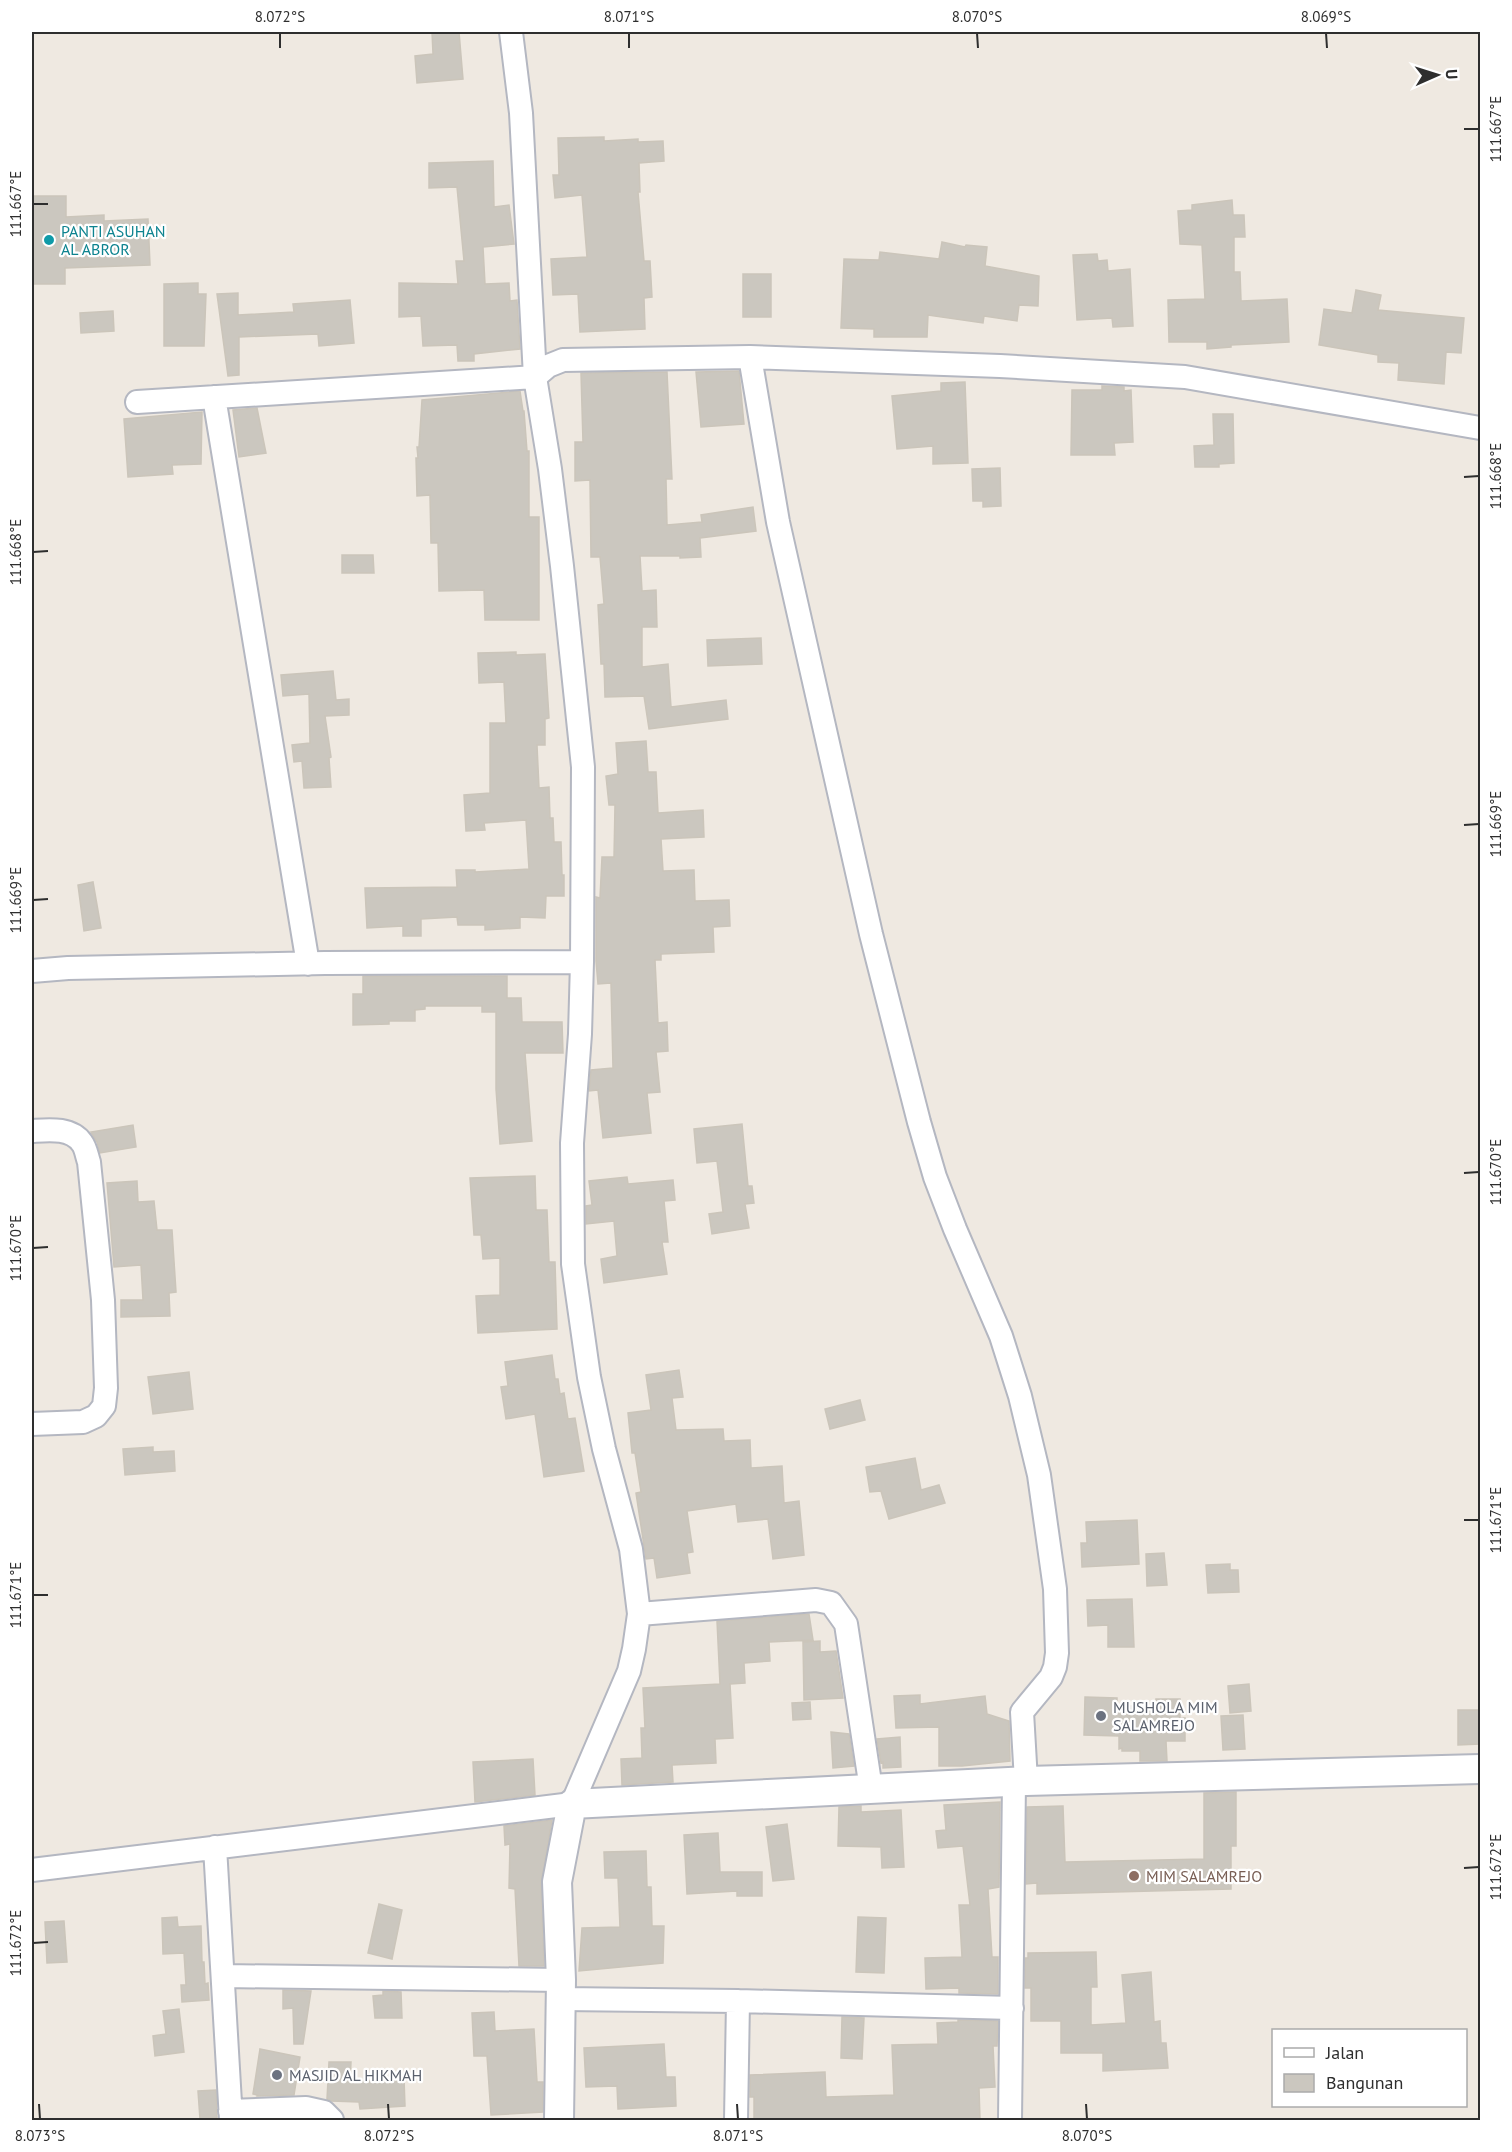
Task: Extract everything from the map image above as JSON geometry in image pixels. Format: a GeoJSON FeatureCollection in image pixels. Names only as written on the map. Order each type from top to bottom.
{"type":"FeatureCollection","features":[{"type":"Feature","properties":{"kind":"street"},"geometry":{"type":"LineString","coordinates":[[511,32],[521,113],[535,377],[550,469],[562,566],[583,767],[580,1034],[572,1143],[573,1264],[589,1377],[604,1449],[631,1549],[639,1614],[628,1671],[572,1804],[557,1882],[561,1989],[559,2121]]}},
{"type":"Feature","properties":{"kind":"street"},"geometry":{"type":"LineString","coordinates":[[750,357],[778,522],[868,923],[919,1122],[935,1177],[1001,1336],[1020,1396],[1039,1475],[1055,1590],[1058,1653],[1051,1677],[1022,1712],[1010,2121]]}},
{"type":"Feature","properties":{"kind":"street"},"geometry":{"type":"LineString","coordinates":[[137,402],[535,377],[548,366],[563,360],[750,357],[1000,366],[1185,377],[1480,428]]}},
{"type":"Feature","properties":{"kind":"street"},"geometry":{"type":"LineString","coordinates":[[214,397],[308,964]]}},
{"type":"Feature","properties":{"kind":"street"},"geometry":{"type":"LineString","coordinates":[[32,971],[68,968],[308,964],[582,962]]}},
{"type":"Feature","properties":{"kind":"street"},"geometry":{"type":"LineString","coordinates":[[32,1131],[54,1129],[71,1134],[82,1143],[89,1162],[103,1300],[106,1388],[104,1406],[96,1416],[83,1422],[32,1424]]}},
{"type":"Feature","properties":{"kind":"street"},"geometry":{"type":"LineString","coordinates":[[639,1614],[816,1600],[831,1603],[846,1624],[871,1789]]}},
{"type":"Feature","properties":{"kind":"street"},"geometry":{"type":"LineString","coordinates":[[32,1870],[572,1804],[1020,1781],[1480,1769]]}},
{"type":"Feature","properties":{"kind":"street"},"geometry":{"type":"LineString","coordinates":[[215,1847],[231,2116],[306,2108],[324,2112],[332,2121]]}},
{"type":"Feature","properties":{"kind":"street"},"geometry":{"type":"LineString","coordinates":[[224,1976],[561,1989],[738,2001],[1012,2008]]}},
{"type":"Feature","properties":{"kind":"street"},"geometry":{"type":"LineString","coordinates":[[736,2121],[738,2001]]}},
{"type":"Feature","properties":{"kind":"building"},"geometry":{"type":"Polygon","coordinates":[[[432,32],[459,32],[463,79],[417,83],[415,56],[433,54],[432,32]]]}},
{"type":"Feature","properties":{"kind":"building"},"geometry":{"type":"Polygon","coordinates":[[[604,137],[604,141],[638,139],[638,142],[663,141],[664,161],[639,163],[640,192],[638,192],[644,261],[650,261],[652,297],[644,298],[645,329],[580,332],[578,294],[553,295],[551,259],[587,257],[582,195],[555,198],[553,175],[559,175],[558,138],[604,137]]]}},
{"type":"Feature","properties":{"kind":"building"},"geometry":{"type":"Polygon","coordinates":[[[493,161],[494,207],[509,205],[514,244],[483,247],[485,284],[509,283],[510,301],[517,300],[520,349],[474,354],[474,361],[458,361],[457,345],[423,346],[421,316],[399,317],[399,283],[458,284],[456,261],[464,261],[457,187],[429,188],[429,163],[493,161]]]}},
{"type":"Feature","properties":{"kind":"building"},"geometry":{"type":"Polygon","coordinates":[[[32,196],[66,196],[66,217],[104,215],[104,221],[148,219],[150,265],[65,268],[65,284],[32,284],[32,196]]]}},
{"type":"Feature","properties":{"kind":"building"},"geometry":{"type":"Polygon","coordinates":[[[1232,200],[1233,215],[1244,215],[1245,237],[1234,237],[1234,272],[1240,272],[1241,301],[1287,299],[1289,342],[1231,345],[1231,347],[1207,349],[1207,342],[1169,342],[1168,300],[1205,299],[1202,245],[1180,244],[1178,211],[1192,210],[1192,205],[1232,200]]]}},
{"type":"Feature","properties":{"kind":"building"},"geometry":{"type":"Polygon","coordinates":[[[942,242],[965,247],[966,245],[987,247],[985,266],[1039,276],[1038,306],[1019,305],[1017,321],[984,316],[983,323],[928,315],[927,337],[874,337],[874,329],[841,328],[844,259],[879,260],[880,252],[939,259],[942,242]]]}},
{"type":"Feature","properties":{"kind":"building"},"geometry":{"type":"Polygon","coordinates":[[[1097,254],[1098,261],[1107,260],[1108,271],[1130,269],[1133,326],[1113,327],[1112,318],[1077,320],[1073,255],[1097,254]]]}},
{"type":"Feature","properties":{"kind":"building"},"geometry":{"type":"Polygon","coordinates":[[[743,274],[771,274],[771,317],[743,317],[743,274]]]}},
{"type":"Feature","properties":{"kind":"building"},"geometry":{"type":"Polygon","coordinates":[[[198,283],[198,294],[206,294],[204,346],[164,346],[164,284],[198,283]]]}},
{"type":"Feature","properties":{"kind":"building"},"geometry":{"type":"Polygon","coordinates":[[[1356,290],[1381,295],[1378,310],[1464,318],[1461,353],[1446,352],[1444,384],[1398,380],[1399,363],[1378,362],[1378,355],[1319,345],[1324,309],[1352,313],[1356,290]]]}},
{"type":"Feature","properties":{"kind":"building"},"geometry":{"type":"Polygon","coordinates":[[[238,293],[238,315],[294,312],[293,304],[350,300],[354,343],[319,346],[318,334],[239,337],[239,375],[228,376],[217,294],[238,293]]]}},
{"type":"Feature","properties":{"kind":"building"},"geometry":{"type":"Polygon","coordinates":[[[113,311],[114,331],[81,333],[80,313],[113,311]]]}},
{"type":"Feature","properties":{"kind":"building"},"geometry":{"type":"Polygon","coordinates":[[[739,371],[744,424],[701,427],[696,372],[739,371]]]}},
{"type":"Feature","properties":{"kind":"building"},"geometry":{"type":"Polygon","coordinates":[[[667,372],[672,479],[666,479],[667,525],[702,522],[701,515],[753,507],[756,531],[700,538],[701,557],[640,556],[642,591],[656,590],[657,627],[642,627],[642,667],[668,664],[671,707],[726,700],[728,719],[649,729],[644,696],[605,697],[598,605],[604,604],[600,557],[591,557],[590,480],[575,481],[575,442],[583,442],[581,373],[667,372]]]}},
{"type":"Feature","properties":{"kind":"building"},"geometry":{"type":"Polygon","coordinates":[[[965,382],[968,463],[933,464],[933,446],[897,449],[892,396],[941,391],[941,383],[965,382]]]}},
{"type":"Feature","properties":{"kind":"building"},"geometry":{"type":"Polygon","coordinates":[[[1102,386],[1124,387],[1124,391],[1131,390],[1133,442],[1114,443],[1115,455],[1071,455],[1072,390],[1102,390],[1102,386]]]}},
{"type":"Feature","properties":{"kind":"building"},"geometry":{"type":"Polygon","coordinates":[[[520,391],[527,451],[529,451],[529,517],[539,517],[539,620],[485,620],[484,590],[439,591],[438,543],[431,543],[430,495],[417,496],[416,458],[418,458],[422,400],[520,391]]]}},
{"type":"Feature","properties":{"kind":"building"},"geometry":{"type":"Polygon","coordinates":[[[257,408],[266,453],[239,457],[233,410],[257,408]]]}},
{"type":"Feature","properties":{"kind":"building"},"geometry":{"type":"Polygon","coordinates":[[[202,412],[201,464],[172,465],[173,474],[128,477],[124,419],[202,412]]]}},
{"type":"Feature","properties":{"kind":"building"},"geometry":{"type":"Polygon","coordinates":[[[1213,414],[1233,414],[1234,463],[1219,464],[1219,467],[1195,467],[1194,446],[1214,445],[1213,414]]]}},
{"type":"Feature","properties":{"kind":"building"},"geometry":{"type":"Polygon","coordinates":[[[1000,468],[1001,506],[983,507],[983,501],[973,501],[972,469],[1000,468]]]}},
{"type":"Feature","properties":{"kind":"building"},"geometry":{"type":"Polygon","coordinates":[[[342,555],[373,555],[374,573],[342,573],[342,555]]]}},
{"type":"Feature","properties":{"kind":"building"},"geometry":{"type":"Polygon","coordinates":[[[761,638],[762,664],[708,666],[707,640],[761,638]]]}},
{"type":"Feature","properties":{"kind":"building"},"geometry":{"type":"Polygon","coordinates":[[[516,652],[516,655],[545,654],[549,718],[545,719],[545,745],[537,745],[539,788],[549,787],[550,818],[553,818],[554,842],[561,842],[564,896],[546,896],[545,918],[520,917],[520,928],[485,930],[485,925],[458,925],[457,917],[421,919],[421,936],[403,936],[403,926],[367,928],[365,888],[457,887],[456,870],[475,870],[475,872],[529,869],[526,820],[484,823],[485,830],[466,831],[464,795],[490,793],[490,723],[506,723],[504,682],[479,683],[478,653],[516,652]]]}},
{"type":"Feature","properties":{"kind":"building"},"geometry":{"type":"Polygon","coordinates":[[[333,671],[336,700],[349,699],[349,715],[325,716],[331,757],[329,758],[331,787],[304,788],[302,761],[294,762],[292,745],[310,743],[309,694],[283,696],[281,675],[333,671]]]}},
{"type":"Feature","properties":{"kind":"building"},"geometry":{"type":"Polygon","coordinates":[[[646,741],[648,772],[656,772],[658,813],[703,810],[704,837],[661,839],[663,871],[694,870],[695,901],[729,900],[730,926],[713,927],[714,952],[661,954],[661,960],[655,960],[658,1023],[667,1022],[668,1051],[656,1052],[660,1092],[647,1093],[651,1133],[603,1138],[598,1090],[589,1091],[591,1070],[613,1068],[611,983],[598,984],[596,961],[596,897],[600,898],[602,857],[614,857],[615,805],[609,805],[606,776],[618,774],[616,743],[646,741]]]}},
{"type":"Feature","properties":{"kind":"building"},"geometry":{"type":"Polygon","coordinates":[[[93,882],[101,928],[84,931],[78,885],[93,882]]]}},
{"type":"Feature","properties":{"kind":"building"},"geometry":{"type":"Polygon","coordinates":[[[363,976],[507,976],[507,998],[521,998],[522,1022],[562,1022],[563,1053],[525,1053],[532,1141],[500,1144],[496,1089],[496,1012],[482,1012],[482,1006],[425,1006],[425,1009],[415,1010],[415,1021],[353,1025],[353,994],[363,994],[363,976]]]}},
{"type":"Feature","properties":{"kind":"building"},"geometry":{"type":"Polygon","coordinates":[[[742,1124],[748,1186],[752,1186],[754,1203],[745,1204],[749,1228],[712,1234],[709,1214],[723,1212],[717,1161],[697,1163],[694,1129],[742,1124]]]}},
{"type":"Feature","properties":{"kind":"building"},"geometry":{"type":"Polygon","coordinates":[[[133,1125],[136,1147],[100,1153],[91,1132],[133,1125]]]}},
{"type":"Feature","properties":{"kind":"building"},"geometry":{"type":"Polygon","coordinates":[[[535,1176],[536,1210],[547,1210],[549,1262],[555,1262],[557,1329],[478,1333],[476,1296],[500,1295],[500,1258],[483,1259],[481,1235],[474,1235],[470,1178],[535,1176]]]}},
{"type":"Feature","properties":{"kind":"building"},"geometry":{"type":"Polygon","coordinates":[[[627,1177],[628,1184],[673,1180],[675,1200],[664,1201],[668,1242],[662,1242],[667,1274],[604,1283],[601,1259],[617,1256],[614,1221],[586,1224],[586,1206],[592,1205],[589,1181],[627,1177]]]}},
{"type":"Feature","properties":{"kind":"building"},"geometry":{"type":"Polygon","coordinates":[[[137,1181],[138,1202],[154,1201],[157,1230],[172,1230],[176,1292],[169,1293],[170,1316],[121,1317],[121,1300],[143,1300],[141,1265],[114,1267],[107,1183],[137,1181]]]}},
{"type":"Feature","properties":{"kind":"building"},"geometry":{"type":"Polygon","coordinates":[[[552,1355],[555,1379],[558,1379],[560,1394],[564,1393],[568,1419],[575,1418],[584,1471],[544,1477],[535,1414],[506,1419],[501,1387],[508,1386],[505,1362],[552,1355]]]}},
{"type":"Feature","properties":{"kind":"building"},"geometry":{"type":"Polygon","coordinates":[[[679,1370],[683,1397],[672,1398],[676,1430],[723,1429],[724,1441],[750,1440],[751,1468],[782,1466],[784,1503],[799,1501],[804,1555],[773,1559],[768,1519],[738,1522],[736,1504],[687,1511],[693,1552],[687,1553],[690,1573],[657,1578],[654,1558],[646,1559],[636,1493],[641,1492],[635,1453],[632,1453],[628,1413],[651,1410],[646,1375],[679,1370]]]}},
{"type":"Feature","properties":{"kind":"building"},"geometry":{"type":"Polygon","coordinates":[[[189,1372],[193,1409],[153,1414],[148,1377],[189,1372]]]}},
{"type":"Feature","properties":{"kind":"building"},"geometry":{"type":"Polygon","coordinates":[[[860,1400],[865,1420],[830,1429],[825,1409],[860,1400]]]}},
{"type":"Feature","properties":{"kind":"building"},"geometry":{"type":"Polygon","coordinates":[[[153,1447],[153,1452],[174,1451],[175,1471],[125,1475],[123,1449],[153,1447]]]}},
{"type":"Feature","properties":{"kind":"building"},"geometry":{"type":"Polygon","coordinates":[[[915,1458],[921,1490],[939,1485],[945,1503],[889,1519],[881,1491],[870,1492],[866,1467],[915,1458]]]}},
{"type":"Feature","properties":{"kind":"building"},"geometry":{"type":"Polygon","coordinates":[[[1137,1520],[1139,1564],[1082,1567],[1081,1543],[1087,1543],[1086,1522],[1137,1520]]]}},
{"type":"Feature","properties":{"kind":"building"},"geometry":{"type":"Polygon","coordinates":[[[1164,1553],[1167,1585],[1147,1586],[1146,1554],[1164,1553]]]}},
{"type":"Feature","properties":{"kind":"building"},"geometry":{"type":"Polygon","coordinates":[[[1230,1564],[1230,1570],[1238,1570],[1239,1592],[1208,1593],[1206,1565],[1230,1564]]]}},
{"type":"Feature","properties":{"kind":"building"},"geometry":{"type":"Polygon","coordinates":[[[1132,1599],[1134,1647],[1108,1647],[1108,1625],[1088,1626],[1087,1600],[1132,1599]]]}},
{"type":"Feature","properties":{"kind":"building"},"geometry":{"type":"Polygon","coordinates":[[[809,1614],[813,1640],[769,1642],[770,1661],[744,1663],[745,1683],[730,1684],[733,1738],[715,1739],[716,1763],[672,1765],[673,1782],[622,1785],[621,1759],[642,1758],[641,1728],[645,1728],[643,1688],[720,1684],[717,1621],[809,1614]]]}},
{"type":"Feature","properties":{"kind":"building"},"geometry":{"type":"Polygon","coordinates":[[[820,1641],[820,1652],[836,1651],[843,1698],[804,1700],[803,1642],[820,1641]]]}},
{"type":"Feature","properties":{"kind":"building"},"geometry":{"type":"Polygon","coordinates":[[[1249,1684],[1251,1711],[1230,1713],[1228,1686],[1249,1684]]]}},
{"type":"Feature","properties":{"kind":"building"},"geometry":{"type":"Polygon","coordinates":[[[920,1695],[920,1704],[985,1696],[987,1714],[1009,1721],[1010,1761],[939,1766],[939,1727],[896,1728],[894,1696],[920,1695]]]}},
{"type":"Feature","properties":{"kind":"building"},"geometry":{"type":"Polygon","coordinates":[[[1085,1697],[1117,1698],[1117,1706],[1156,1706],[1156,1699],[1180,1699],[1180,1718],[1185,1718],[1185,1741],[1166,1741],[1167,1761],[1140,1761],[1140,1751],[1119,1749],[1119,1736],[1084,1735],[1085,1697]]]}},
{"type":"Feature","properties":{"kind":"building"},"geometry":{"type":"Polygon","coordinates":[[[810,1702],[811,1719],[793,1720],[792,1703],[810,1702]]]}},
{"type":"Feature","properties":{"kind":"building"},"geometry":{"type":"Polygon","coordinates":[[[1458,1710],[1480,1710],[1480,1744],[1458,1745],[1458,1710]]]}},
{"type":"Feature","properties":{"kind":"building"},"geometry":{"type":"Polygon","coordinates":[[[1243,1715],[1245,1749],[1223,1750],[1221,1716],[1243,1715]]]}},
{"type":"Feature","properties":{"kind":"building"},"geometry":{"type":"Polygon","coordinates":[[[831,1732],[849,1734],[854,1766],[833,1768],[831,1732]]]}},
{"type":"Feature","properties":{"kind":"building"},"geometry":{"type":"Polygon","coordinates":[[[900,1737],[901,1767],[883,1768],[877,1739],[900,1737]]]}},
{"type":"Feature","properties":{"kind":"building"},"geometry":{"type":"Polygon","coordinates":[[[533,1759],[535,1795],[475,1802],[473,1762],[533,1759]]]}},
{"type":"Feature","properties":{"kind":"building"},"geometry":{"type":"Polygon","coordinates":[[[1236,1792],[1236,1846],[1231,1846],[1231,1889],[1037,1894],[1037,1883],[1026,1884],[1027,1807],[1063,1806],[1065,1862],[1204,1859],[1204,1793],[1236,1792]]]}},
{"type":"Feature","properties":{"kind":"building"},"geometry":{"type":"Polygon","coordinates":[[[1000,1802],[999,1887],[988,1889],[992,1957],[998,1957],[998,1994],[959,1993],[959,1988],[926,1989],[925,1958],[962,1957],[959,1905],[970,1905],[963,1846],[938,1848],[936,1831],[946,1830],[944,1805],[1000,1802]]]}},
{"type":"Feature","properties":{"kind":"building"},"geometry":{"type":"Polygon","coordinates":[[[861,1806],[861,1812],[901,1810],[904,1867],[882,1868],[881,1847],[838,1846],[839,1807],[861,1806]]]}},
{"type":"Feature","properties":{"kind":"building"},"geometry":{"type":"Polygon","coordinates":[[[552,1820],[541,1883],[544,1966],[519,1966],[515,1889],[509,1888],[510,1844],[505,1845],[504,1826],[552,1820]]]}},
{"type":"Feature","properties":{"kind":"building"},"geometry":{"type":"Polygon","coordinates":[[[787,1824],[794,1879],[773,1881],[766,1827],[787,1824]]]}},
{"type":"Feature","properties":{"kind":"building"},"geometry":{"type":"Polygon","coordinates":[[[718,1833],[720,1872],[762,1872],[762,1896],[737,1896],[737,1891],[687,1894],[684,1835],[718,1833]]]}},
{"type":"Feature","properties":{"kind":"building"},"geometry":{"type":"Polygon","coordinates":[[[646,1851],[647,1887],[651,1887],[652,1926],[664,1926],[663,1963],[579,1971],[582,1928],[620,1927],[618,1878],[605,1878],[604,1852],[646,1851]]]}},
{"type":"Feature","properties":{"kind":"building"},"geometry":{"type":"Polygon","coordinates":[[[379,1904],[402,1910],[392,1959],[368,1953],[379,1904]]]}},
{"type":"Feature","properties":{"kind":"building"},"geometry":{"type":"Polygon","coordinates":[[[177,1917],[178,1927],[201,1926],[202,1962],[204,1962],[205,1984],[208,1983],[209,2000],[182,2002],[181,1985],[186,1985],[184,1953],[163,1954],[162,1918],[177,1917]]]}},
{"type":"Feature","properties":{"kind":"building"},"geometry":{"type":"Polygon","coordinates":[[[858,1917],[886,1918],[884,1973],[856,1972],[858,1917]]]}},
{"type":"Feature","properties":{"kind":"building"},"geometry":{"type":"Polygon","coordinates":[[[64,1921],[67,1962],[47,1963],[45,1922],[64,1921]]]}},
{"type":"Feature","properties":{"kind":"building"},"geometry":{"type":"Polygon","coordinates":[[[1096,1952],[1097,1987],[1091,1987],[1091,2025],[1126,2023],[1122,1975],[1151,1972],[1154,2022],[1160,2021],[1161,2043],[1166,2043],[1168,2068],[1103,2071],[1103,2053],[1061,2053],[1061,2021],[1031,2021],[1031,1988],[1025,1988],[1025,1958],[1028,1958],[1028,1953],[1096,1952]]]}},
{"type":"Feature","properties":{"kind":"building"},"geometry":{"type":"Polygon","coordinates":[[[283,1990],[311,1991],[303,2044],[294,2044],[293,2008],[283,2009],[283,1990]]]}},
{"type":"Feature","properties":{"kind":"building"},"geometry":{"type":"Polygon","coordinates":[[[383,1991],[401,1992],[402,2018],[375,2018],[373,1996],[383,1995],[383,1991]]]}},
{"type":"Feature","properties":{"kind":"building"},"geometry":{"type":"Polygon","coordinates":[[[179,2009],[184,2052],[155,2056],[153,2036],[166,2034],[163,2011],[179,2009]]]}},
{"type":"Feature","properties":{"kind":"building"},"geometry":{"type":"Polygon","coordinates":[[[494,2012],[495,2031],[534,2029],[537,2082],[543,2082],[543,2112],[491,2115],[487,2056],[474,2056],[472,2013],[494,2012]]]}},
{"type":"Feature","properties":{"kind":"building"},"geometry":{"type":"Polygon","coordinates":[[[842,2017],[864,2018],[862,2059],[841,2058],[842,2017]]]}},
{"type":"Feature","properties":{"kind":"building"},"geometry":{"type":"Polygon","coordinates":[[[958,2020],[998,2021],[997,2046],[993,2046],[995,2087],[979,2088],[980,2120],[754,2121],[754,2097],[750,2097],[750,2075],[825,2072],[826,2097],[894,2095],[892,2045],[938,2044],[937,2023],[958,2022],[958,2020]]]}},
{"type":"Feature","properties":{"kind":"building"},"geometry":{"type":"Polygon","coordinates":[[[664,2044],[666,2077],[675,2077],[676,2106],[618,2109],[617,2086],[586,2087],[584,2048],[664,2044]]]}},
{"type":"Feature","properties":{"kind":"building","name":"MASJID AL HIKMAH"},"geometry":{"type":"Polygon","coordinates":[[[260,2049],[300,2057],[294,2095],[257,2096],[253,2094],[260,2049]]]}},
{"type":"Feature","properties":{"kind":"building"},"geometry":{"type":"Polygon","coordinates":[[[329,2062],[351,2062],[350,2082],[404,2079],[405,2106],[360,2109],[359,2102],[327,2099],[329,2062]]]}},
{"type":"Feature","properties":{"kind":"building"},"geometry":{"type":"Polygon","coordinates":[[[216,2090],[217,2118],[200,2119],[198,2091],[216,2090]]]}},
{"type":"Feature","properties":{"kind":"place","name":"PANTI ASUHAN AL ABROR"},"geometry":{"type":"Point","coordinates":[49,240]}},
{"type":"Feature","properties":{"kind":"place","name":"MUSHOLA MIM SALAMREJO"},"geometry":{"type":"Point","coordinates":[1101,1716]}},
{"type":"Feature","properties":{"kind":"place","name":"MIM SALAMREJO"},"geometry":{"type":"Point","coordinates":[1134,1876]}},
{"type":"Feature","properties":{"kind":"place","name":"MASJID AL HIKMAH"},"geometry":{"type":"Point","coordinates":[277,2075]}}]}
